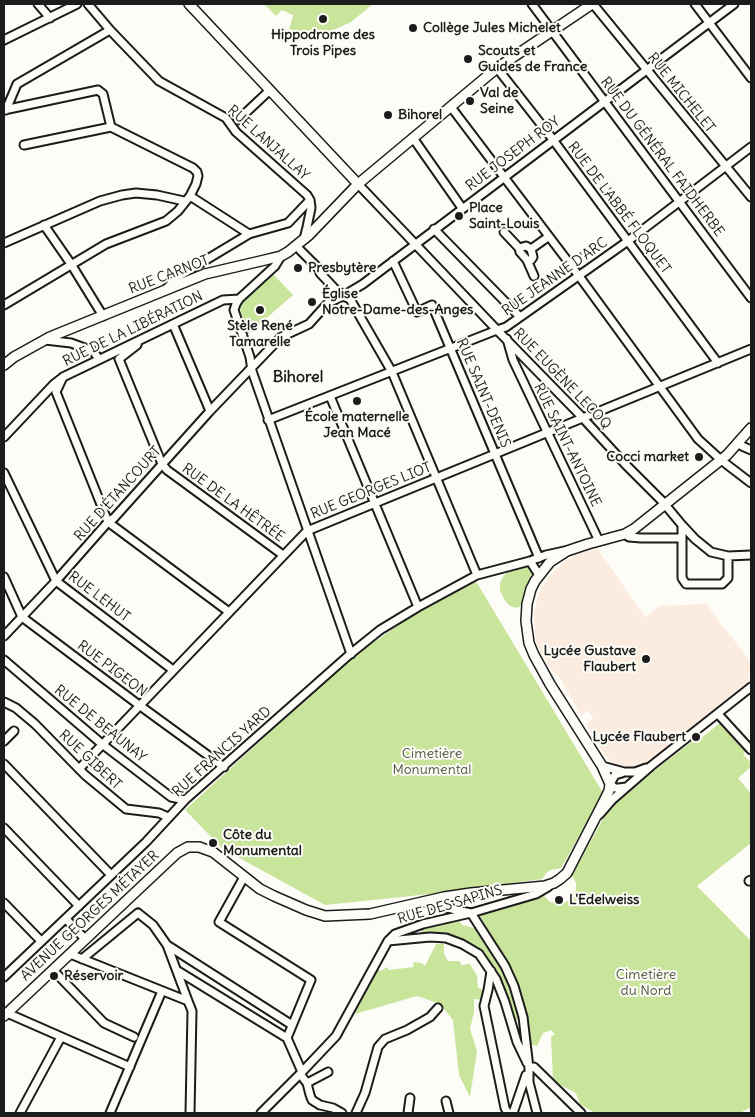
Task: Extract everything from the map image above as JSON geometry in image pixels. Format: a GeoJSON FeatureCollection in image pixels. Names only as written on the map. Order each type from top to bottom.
{"type":"FeatureCollection","features":[{"type":"Feature","properties":{"kind":"street"},"geometry":{"type":"LineString","coordinates":[[38,4],[50,18]]}},
{"type":"Feature","properties":{"kind":"street"},"geometry":{"type":"LineString","coordinates":[[4,40],[77,4]]}},
{"type":"Feature","properties":{"kind":"street","name":"RUE LANJALLAY"},"geometry":{"type":"LineString","coordinates":[[88,4],[159,81],[226,118],[236,132],[307,195],[310,200],[311,211],[305,235],[306,238]]}},
{"type":"Feature","properties":{"kind":"street"},"geometry":{"type":"LineString","coordinates":[[189,4],[358,184]]}},
{"type":"Feature","properties":{"kind":"street","name":"RUE DU GÉNÉRAL FAIDHERBE"},"geometry":{"type":"LineString","coordinates":[[532,4],[751,298]]}},
{"type":"Feature","properties":{"kind":"street","name":"RUE CARNOT"},"geometry":{"type":"LineString","coordinates":[[4,365],[14,356],[45,340],[205,274],[281,256],[288,252],[306,238],[358,184],[497,68],[592,4]]}},
{"type":"Feature","properties":{"kind":"street","name":"RUE MICHELET"},"geometry":{"type":"LineString","coordinates":[[592,4],[751,197]]}},
{"type":"Feature","properties":{"kind":"street"},"geometry":{"type":"LineString","coordinates":[[695,4],[751,78]]}},
{"type":"Feature","properties":{"kind":"street","name":"RUE JOSEPH ROY"},"geometry":{"type":"LineString","coordinates":[[308,324],[328,303],[343,296],[394,261],[734,4]]}},
{"type":"Feature","properties":{"kind":"street"},"geometry":{"type":"LineString","coordinates":[[5,110],[17,84],[110,30]]}},
{"type":"Feature","properties":{"kind":"street","name":"RUE DE L'ABBÉ FLOQUET"},"geometry":{"type":"LineString","coordinates":[[497,68],[718,363]]}},
{"type":"Feature","properties":{"kind":"street"},"geometry":{"type":"LineString","coordinates":[[5,110],[98,90],[103,94],[111,127]]}},
{"type":"Feature","properties":{"kind":"street"},"geometry":{"type":"LineString","coordinates":[[238,120],[270,90]]}},
{"type":"Feature","properties":{"kind":"street"},"geometry":{"type":"LineString","coordinates":[[451,107],[579,276],[698,440],[720,460],[751,483]]}},
{"type":"Feature","properties":{"kind":"street"},"geometry":{"type":"LineString","coordinates":[[4,305],[106,244],[166,221],[178,211],[187,199],[196,184],[198,176],[198,172],[193,168],[111,127],[24,145]]}},
{"type":"Feature","properties":{"kind":"street"},"geometry":{"type":"LineString","coordinates":[[413,138],[462,208]]}},
{"type":"Feature","properties":{"kind":"street","name":"RUE JEANNE D'ARC"},"geometry":{"type":"LineString","coordinates":[[268,420],[506,327],[628,241],[751,147]]}},
{"type":"Feature","properties":{"kind":"street","name":"RUE EUGÈNE LECOQ"},"geometry":{"type":"LineString","coordinates":[[358,184],[662,501],[695,539],[711,552],[728,556]]}},
{"type":"Feature","properties":{"kind":"street"},"geometry":{"type":"LineString","coordinates":[[4,243],[100,201],[136,193],[187,199],[249,234]]}},
{"type":"Feature","properties":{"kind":"street"},"geometry":{"type":"LineString","coordinates":[[165,291],[176,278],[249,234],[288,223],[310,200]]}},
{"type":"Feature","properties":{"kind":"street"},"geometry":{"type":"LineString","coordinates":[[44,225],[103,316]]}},
{"type":"Feature","properties":{"kind":"street"},"geometry":{"type":"LineString","coordinates":[[434,230],[520,317]]}},
{"type":"Feature","properties":{"kind":"street"},"geometry":{"type":"LineString","coordinates":[[504,232],[519,248],[534,276]]}},
{"type":"Feature","properties":{"kind":"street"},"geometry":{"type":"LineString","coordinates":[[531,249],[548,237]]}},
{"type":"Feature","properties":{"kind":"street"},"geometry":{"type":"LineString","coordinates":[[519,248],[526,246],[531,249],[533,256],[531,260],[527,260]]}},
{"type":"Feature","properties":{"kind":"street"},"geometry":{"type":"LineString","coordinates":[[300,250],[319,268],[320,273],[343,296],[350,299],[392,372],[478,575]]}},
{"type":"Feature","properties":{"kind":"street"},"geometry":{"type":"LineString","coordinates":[[281,256],[275,266],[239,299],[234,310],[250,357],[250,368],[350,654]]}},
{"type":"Feature","properties":{"kind":"street","name":"RUE SAINT-DENIS"},"geometry":{"type":"LineString","coordinates":[[394,261],[417,312],[432,305],[540,558],[550,563]]}},
{"type":"Feature","properties":{"kind":"street","name":"RUE DE LA LIBÉRATION"},"geometry":{"type":"LineString","coordinates":[[4,436],[63,377],[223,300],[239,299]]}},
{"type":"Feature","properties":{"kind":"street"},"geometry":{"type":"LineString","coordinates":[[172,324],[210,411]]}},
{"type":"Feature","properties":{"kind":"street","name":"RUE D'ÉTANCOURT"},"geometry":{"type":"LineString","coordinates":[[4,636],[250,368],[281,337],[308,324]]}},
{"type":"Feature","properties":{"kind":"street","name":"RUE SAINT-ANTOINE"},"geometry":{"type":"LineString","coordinates":[[507,339],[513,360],[599,541]]}},
{"type":"Feature","properties":{"kind":"street"},"geometry":{"type":"LineString","coordinates":[[45,340],[71,343],[94,351],[99,359]]}},
{"type":"Feature","properties":{"kind":"street","name":"RUE DE LA HÊTRÉE"},"geometry":{"type":"LineString","coordinates":[[138,341],[137,346],[119,359],[162,464],[167,470],[283,555]]}},
{"type":"Feature","properties":{"kind":"street","name":"RUE GEORGES LIOT"},"geometry":{"type":"LineString","coordinates":[[79,769],[306,531],[751,350]]}},
{"type":"Feature","properties":{"kind":"street"},"geometry":{"type":"LineString","coordinates":[[513,360],[520,353]]}},
{"type":"Feature","properties":{"kind":"street"},"geometry":{"type":"LineString","coordinates":[[63,377],[56,392],[108,522],[229,612]]}},
{"type":"Feature","properties":{"kind":"street"},"geometry":{"type":"LineString","coordinates":[[330,396],[418,607]]}},
{"type":"Feature","properties":{"kind":"street"},"geometry":{"type":"LineString","coordinates":[[628,786],[615,788],[610,784],[602,766],[550,684],[534,655],[529,643],[526,621],[527,604],[531,590],[539,575],[550,563],[566,551],[625,534],[634,529],[727,455],[751,428]]}},
{"type":"Feature","properties":{"kind":"street"},"geometry":{"type":"LineString","coordinates":[[738,443],[751,450]]}},
{"type":"Feature","properties":{"kind":"street","name":"RUE LEHUT"},"geometry":{"type":"LineString","coordinates":[[4,473],[56,580],[173,670]]}},
{"type":"Feature","properties":{"kind":"street"},"geometry":{"type":"LineString","coordinates":[[682,525],[682,578],[686,584],[722,584],[728,578],[728,556],[751,555]]}},
{"type":"Feature","properties":{"kind":"street"},"geometry":{"type":"LineString","coordinates":[[625,534],[629,537],[641,538],[682,538]]}},
{"type":"Feature","properties":{"kind":"street","name":"RUE FRANCIS YARD"},"geometry":{"type":"LineString","coordinates":[[5,975],[66,919],[185,800],[350,654],[380,630],[478,575],[566,551]]}},
{"type":"Feature","properties":{"kind":"street"},"geometry":{"type":"LineString","coordinates":[[530,561],[539,575]]}},
{"type":"Feature","properties":{"kind":"street","name":"RUE PIGEON"},"geometry":{"type":"LineString","coordinates":[[4,576],[22,617],[139,706],[224,767]]}},
{"type":"Feature","properties":{"kind":"street","name":"RUE DE BEAUNAY"},"geometry":{"type":"LineString","coordinates":[[4,660],[102,744],[171,797],[185,800]]}},
{"type":"Feature","properties":{"kind":"street"},"geometry":{"type":"LineString","coordinates":[[593,823],[613,799],[650,766],[751,687]]}},
{"type":"Feature","properties":{"kind":"street","name":"RUE GIBERT"},"geometry":{"type":"LineString","coordinates":[[4,702],[16,708],[35,724],[79,769],[126,809],[160,814],[168,818]]}},
{"type":"Feature","properties":{"kind":"street"},"geometry":{"type":"LineString","coordinates":[[718,714],[751,750]]}},
{"type":"Feature","properties":{"kind":"street"},"geometry":{"type":"LineString","coordinates":[[4,741],[14,732]]}},
{"type":"Feature","properties":{"kind":"street"},"geometry":{"type":"LineString","coordinates":[[4,764],[111,875]]}},
{"type":"Feature","properties":{"kind":"street"},"geometry":{"type":"LineString","coordinates":[[602,766],[624,772],[635,772],[650,766]]}},
{"type":"Feature","properties":{"kind":"street"},"geometry":{"type":"LineString","coordinates":[[287,1038],[311,980],[219,922],[244,877],[274,896],[325,916],[370,914],[471,893],[534,887],[554,883],[567,873],[609,792],[612,778],[624,772]]}},
{"type":"Feature","properties":{"kind":"street"},"geometry":{"type":"LineString","coordinates":[[4,828],[79,906]]}},
{"type":"Feature","properties":{"kind":"street","name":"AVENUE GEORGES MÉTAYER"},"geometry":{"type":"LineString","coordinates":[[5,1014],[178,853],[188,847],[199,847],[213,852],[244,877]]}},
{"type":"Feature","properties":{"kind":"street","name":"RUE DES SAPINS"},"geometry":{"type":"LineString","coordinates":[[260,1113],[336,1036],[388,941],[395,934],[423,924],[536,894],[554,883]]}},
{"type":"Feature","properties":{"kind":"street"},"geometry":{"type":"LineString","coordinates":[[428,901],[433,905],[470,913],[505,966],[514,986],[523,1017],[529,1068],[528,1082],[537,1113]]}},
{"type":"Feature","properties":{"kind":"street"},"geometry":{"type":"LineString","coordinates":[[4,903],[41,941]]}},
{"type":"Feature","properties":{"kind":"street"},"geometry":{"type":"LineString","coordinates":[[82,959],[138,913],[152,925],[167,945],[192,1011],[190,1113]]}},
{"type":"Feature","properties":{"kind":"street"},"geometry":{"type":"LineString","coordinates":[[66,919],[85,940]]}},
{"type":"Feature","properties":{"kind":"street"},"geometry":{"type":"LineString","coordinates":[[388,941],[430,937],[446,938],[462,944],[479,954],[500,988],[516,1042],[529,1068],[513,1113]]}},
{"type":"Feature","properties":{"kind":"street"},"geometry":{"type":"LineString","coordinates":[[167,945],[292,1024]]}},
{"type":"Feature","properties":{"kind":"street"},"geometry":{"type":"LineString","coordinates":[[70,954],[188,1001]]}},
{"type":"Feature","properties":{"kind":"street"},"geometry":{"type":"LineString","coordinates":[[53,970],[104,1023],[134,1037]]}},
{"type":"Feature","properties":{"kind":"street"},"geometry":{"type":"LineString","coordinates":[[178,971],[287,1038],[307,1083],[312,1100],[342,1113]]}},
{"type":"Feature","properties":{"kind":"street"},"geometry":{"type":"LineString","coordinates":[[491,971],[484,1006],[505,1108],[508,1113]]}},
{"type":"Feature","properties":{"kind":"street"},"geometry":{"type":"LineString","coordinates":[[110,1113],[162,991]]}},
{"type":"Feature","properties":{"kind":"street"},"geometry":{"type":"LineString","coordinates":[[356,1113],[366,1093],[378,1047],[385,1039],[430,1018],[438,1008]]}},
{"type":"Feature","properties":{"kind":"street"},"geometry":{"type":"LineString","coordinates":[[5,1014],[130,1067]]}},
{"type":"Feature","properties":{"kind":"street"},"geometry":{"type":"LineString","coordinates":[[20,1113],[61,1037]]}},
{"type":"Feature","properties":{"kind":"street"},"geometry":{"type":"LineString","coordinates":[[529,1068],[534,1067],[581,1113]]}},
{"type":"Feature","properties":{"kind":"street"},"geometry":{"type":"LineString","coordinates":[[307,1083],[328,1072]]}},
{"type":"Feature","properties":{"kind":"street"},"geometry":{"type":"LineString","coordinates":[[408,1113],[410,1098]]}},
{"type":"Feature","properties":{"kind":"street"},"geometry":{"type":"LineString","coordinates":[[446,1101],[449,1113]]}},
{"type":"Feature","properties":{"kind":"shaded area","name":"Lycée Gustave Flaubert"},"geometry":{"type":"Polygon","coordinates":[[[597,548],[645,617],[660,606],[706,604],[751,662],[751,674],[748,677],[750,680],[675,740],[671,738],[667,740],[669,745],[651,760],[633,768],[616,765],[604,754],[586,724],[593,718],[588,711],[581,715],[558,675],[552,671],[542,656],[535,639],[534,614],[539,592],[550,575],[565,561],[578,554],[597,548]]]}},
{"type":"Feature","properties":{"kind":"green space","name":"Hippodrome des Trois Pipes"},"geometry":{"type":"Polygon","coordinates":[[[264,4],[373,4],[351,22],[336,29],[322,34],[301,34],[289,29],[293,15],[282,10],[276,16],[264,4]]]}},
{"type":"Feature","properties":{"kind":"green space"},"geometry":{"type":"Polygon","coordinates":[[[272,273],[293,295],[248,334],[240,306],[272,273]]]}},
{"type":"Feature","properties":{"kind":"green space"},"geometry":{"type":"Polygon","coordinates":[[[524,566],[530,568],[533,578],[521,606],[516,608],[506,602],[500,591],[500,583],[509,570],[524,566]]]}},
{"type":"Feature","properties":{"kind":"green space","name":"Cimetière Monumental"},"geometry":{"type":"Polygon","coordinates":[[[473,582],[477,583],[603,793],[561,868],[547,872],[542,879],[440,893],[325,905],[223,849],[185,810],[350,659],[416,613],[473,582]]]}},
{"type":"Feature","properties":{"kind":"green space","name":"Cimetière du Nord"},"geometry":{"type":"Polygon","coordinates":[[[720,723],[747,750],[743,754],[751,763],[751,767],[738,778],[751,794],[751,843],[697,886],[751,941],[751,1107],[740,1113],[595,1113],[580,1104],[576,1093],[553,1079],[551,1037],[555,1034],[551,1030],[543,1033],[537,1046],[531,1044],[528,1025],[514,1019],[499,977],[482,954],[447,936],[422,933],[420,927],[458,919],[462,925],[475,928],[486,926],[478,913],[544,896],[550,902],[556,903],[564,903],[569,900],[576,890],[576,883],[572,875],[608,810],[615,802],[691,742],[695,743],[720,723]]]}},
{"type":"Feature","properties":{"kind":"green space"},"geometry":{"type":"Polygon","coordinates":[[[436,944],[444,944],[444,954],[448,961],[460,961],[461,965],[470,964],[477,976],[478,988],[486,991],[484,1000],[474,999],[474,1012],[470,1029],[477,1051],[470,1097],[459,1075],[453,1020],[440,1004],[417,996],[355,1014],[363,991],[377,969],[381,971],[387,967],[389,970],[414,967],[413,962],[422,963],[425,966],[436,944]]]}},
{"type":"Feature","properties":{"kind":"place","name":"Hippodrome des Trois Pipes"},"geometry":{"type":"Point","coordinates":[323,19]}},
{"type":"Feature","properties":{"kind":"place","name":"Collège Jules Michelet"},"geometry":{"type":"Point","coordinates":[413,28]}},
{"type":"Feature","properties":{"kind":"place","name":"Scouts et Guides de France"},"geometry":{"type":"Point","coordinates":[468,59]}},
{"type":"Feature","properties":{"kind":"place","name":"Val de Seine"},"geometry":{"type":"Point","coordinates":[470,101]}},
{"type":"Feature","properties":{"kind":"place","name":"Bihorel"},"geometry":{"type":"Point","coordinates":[388,115]}},
{"type":"Feature","properties":{"kind":"place","name":"Place Saint-Louis"},"geometry":{"type":"Point","coordinates":[459,216]}},
{"type":"Feature","properties":{"kind":"place","name":"Presbytère"},"geometry":{"type":"Point","coordinates":[298,268]}},
{"type":"Feature","properties":{"kind":"place","name":"Église Notre-Dame-des-Anges"},"geometry":{"type":"Point","coordinates":[312,302]}},
{"type":"Feature","properties":{"kind":"place","name":"Stèle René Tamarelle"},"geometry":{"type":"Point","coordinates":[260,310]}},
{"type":"Feature","properties":{"kind":"place","name":"École maternelle Jean Macé"},"geometry":{"type":"Point","coordinates":[357,401]}},
{"type":"Feature","properties":{"kind":"place","name":"Cocci market"},"geometry":{"type":"Point","coordinates":[699,457]}},
{"type":"Feature","properties":{"kind":"place","name":"Lycée Gustave Flaubert"},"geometry":{"type":"Point","coordinates":[646,659]}},
{"type":"Feature","properties":{"kind":"place","name":"Lycée Flaubert"},"geometry":{"type":"Point","coordinates":[696,737]}},
{"type":"Feature","properties":{"kind":"place","name":"Côte du Monumental"},"geometry":{"type":"Point","coordinates":[213,843]}},
{"type":"Feature","properties":{"kind":"place","name":"L'Edelweiss"},"geometry":{"type":"Point","coordinates":[559,900]}},
{"type":"Feature","properties":{"kind":"place","name":"Réservoir"},"geometry":{"type":"Point","coordinates":[54,976]}},
{"type":"Feature","properties":{"kind":"district","name":"Bihorel"},"geometry":{"type":"Point","coordinates":[298,377]}}]}
